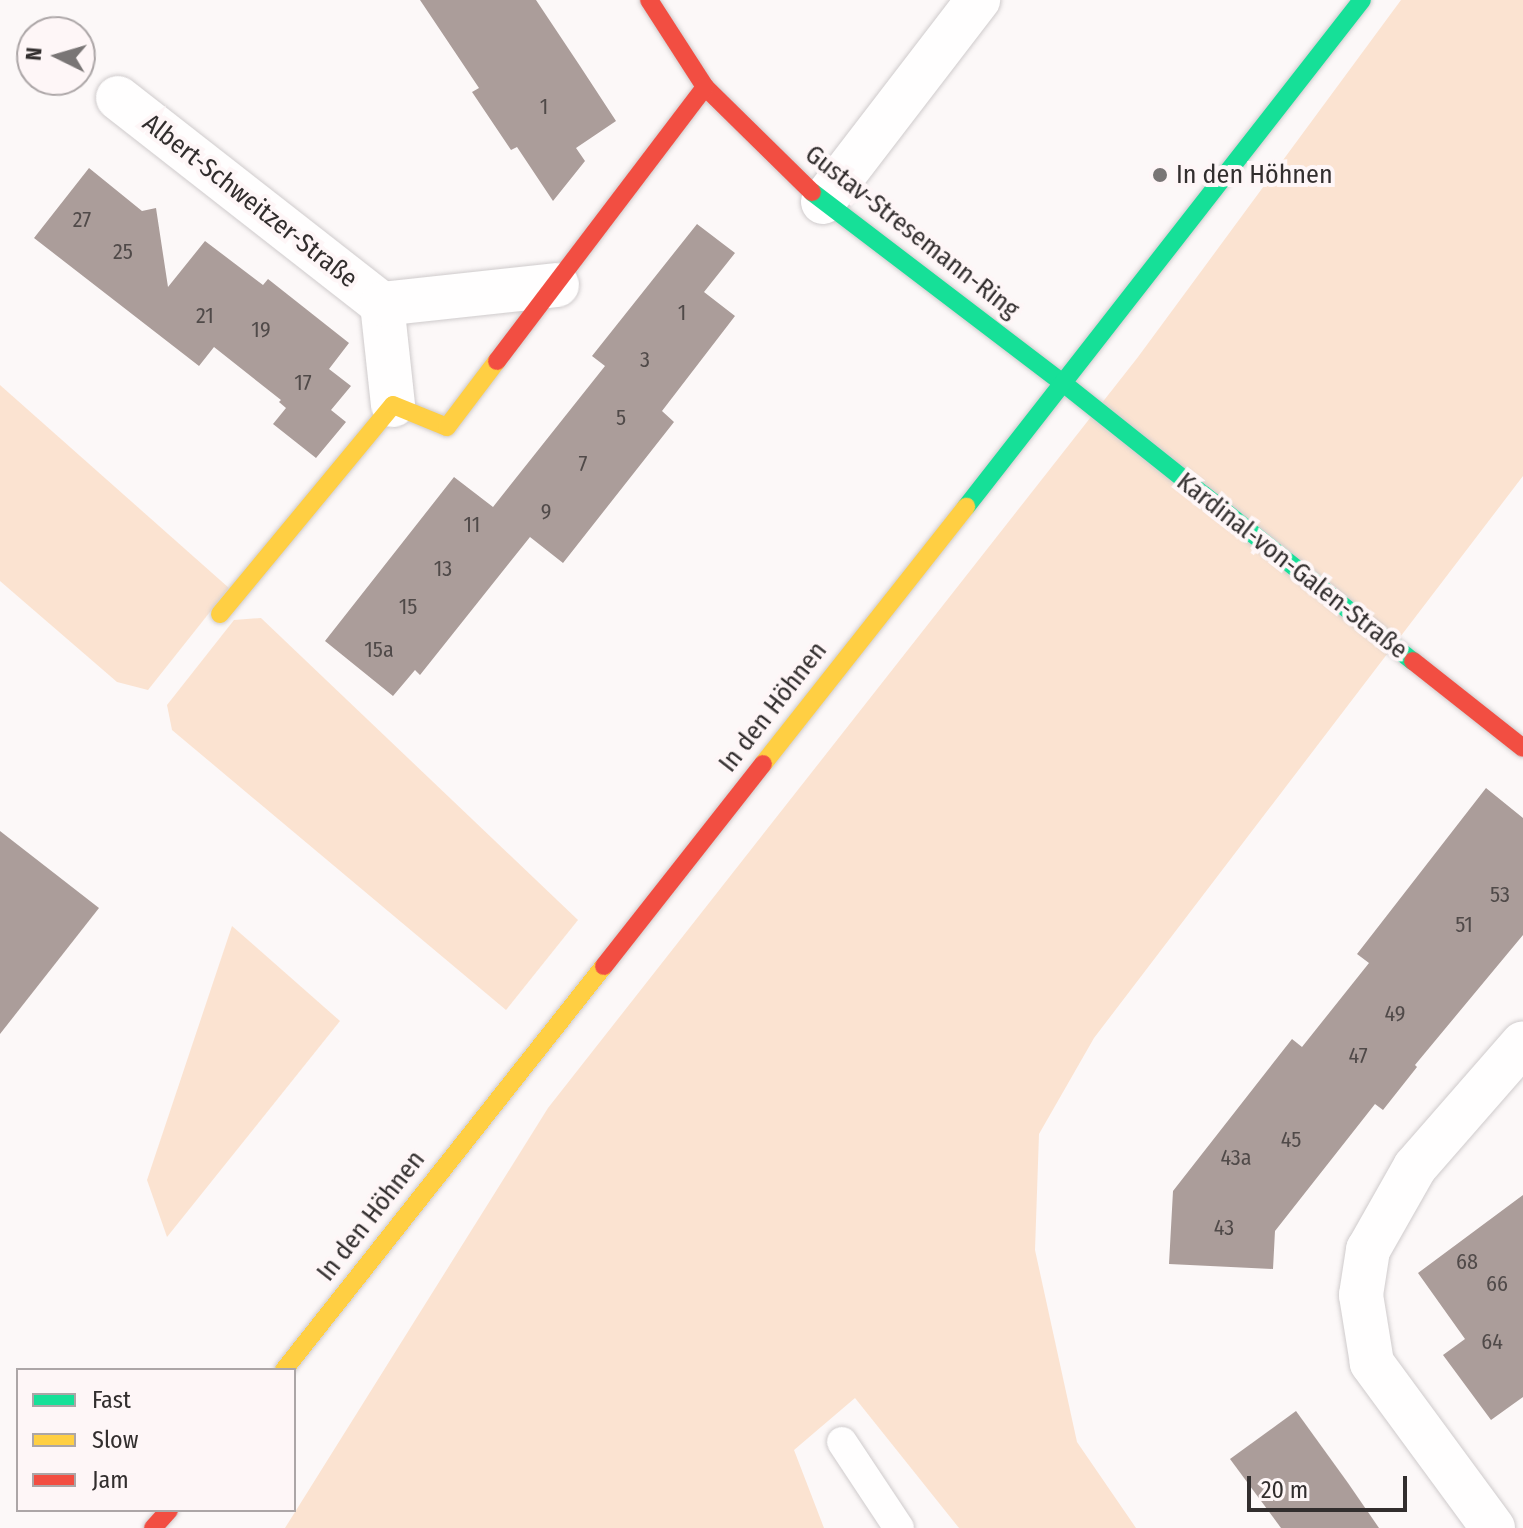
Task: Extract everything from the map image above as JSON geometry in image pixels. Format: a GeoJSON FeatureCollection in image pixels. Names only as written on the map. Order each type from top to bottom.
{"type":"FeatureCollection","features":[{"type":"Feature","properties":{"kind":"street","name":"Gustav-Stresemann-Ring"},"geometry":{"type":"LineString","coordinates":[[649,0],[705,87],[823,202],[1063,383]]}},
{"type":"Feature","properties":{"kind":"street"},"geometry":{"type":"LineString","coordinates":[[823,202],[978,0]]}},
{"type":"Feature","properties":{"kind":"street","name":"In den Höhnen"},"geometry":{"type":"LineString","coordinates":[[286,1368],[1362,0]]}},
{"type":"Feature","properties":{"kind":"street"},"geometry":{"type":"LineString","coordinates":[[220,614],[393,405],[447,427],[705,87]]}},
{"type":"Feature","properties":{"kind":"street","name":"Albert-Schweitzer-Straße"},"geometry":{"type":"LineString","coordinates":[[118,98],[382,304],[557,285]]}},
{"type":"Feature","properties":{"kind":"street","name":"Albert-Schweitzer-Straße"},"geometry":{"type":"LineString","coordinates":[[382,304],[393,405]]}},
{"type":"Feature","properties":{"kind":"street","name":"Kardinal-von-Galen-Straße"},"geometry":{"type":"LineString","coordinates":[[1063,383],[1523,748]]}},
{"type":"Feature","properties":{"kind":"street"},"geometry":{"type":"LineString","coordinates":[[1493,1528],[1372,1363],[1361,1295],[1368,1250],[1415,1167],[1523,1043]]}},
{"type":"Feature","properties":{"kind":"street"},"geometry":{"type":"LineString","coordinates":[[153,1528],[167,1512]]}},
{"type":"Feature","properties":{"kind":"lane"},"geometry":{"type":"LineString","coordinates":[[842,1442],[899,1528]]}},
{"type":"Feature","properties":{"kind":"shaded area"},"geometry":{"type":"Polygon","coordinates":[[[1401,0],[1523,0],[1523,476],[1094,1038],[1039,1134],[1035,1250],[1077,1442],[1136,1528],[959,1528],[855,1398],[794,1450],[824,1528],[285,1528],[548,1108],[1138,357],[1401,0]]]}},
{"type":"Feature","properties":{"kind":"shaded area"},"geometry":{"type":"Polygon","coordinates":[[[0,385],[229,588],[148,690],[117,682],[0,581],[0,385]]]}},
{"type":"Feature","properties":{"kind":"shaded area"},"geometry":{"type":"Polygon","coordinates":[[[261,618],[578,920],[506,1010],[172,730],[167,705],[234,620],[261,618]]]}},
{"type":"Feature","properties":{"kind":"shaded area"},"geometry":{"type":"Polygon","coordinates":[[[232,926],[340,1021],[167,1237],[147,1180],[232,926]]]}},
{"type":"Feature","properties":{"kind":"building"},"geometry":{"type":"Polygon","coordinates":[[[420,0],[536,0],[580,66],[616,121],[576,148],[585,161],[553,201],[517,147],[511,150],[472,92],[479,88],[420,0]]]}},
{"type":"Feature","properties":{"kind":"building"},"geometry":{"type":"Polygon","coordinates":[[[89,168],[142,211],[156,208],[168,287],[205,241],[263,285],[268,279],[349,343],[329,369],[351,386],[331,410],[346,422],[316,458],[273,424],[286,408],[279,402],[281,400],[214,347],[199,366],[34,238],[89,168]]]}},
{"type":"Feature","properties":{"kind":"building"},"geometry":{"type":"Polygon","coordinates":[[[697,224],[735,253],[704,292],[735,316],[662,411],[674,422],[563,563],[530,537],[420,675],[415,670],[393,696],[325,641],[454,477],[493,507],[605,366],[592,356],[697,224]]]}},
{"type":"Feature","properties":{"kind":"building"},"geometry":{"type":"Polygon","coordinates":[[[1486,788],[1523,818],[1523,935],[1415,1065],[1417,1067],[1383,1110],[1375,1104],[1275,1231],[1273,1269],[1169,1264],[1173,1191],[1292,1039],[1302,1047],[1369,963],[1357,954],[1486,788]]]}},
{"type":"Feature","properties":{"kind":"building"},"geometry":{"type":"Polygon","coordinates":[[[0,831],[99,908],[0,1034],[0,831]]]}},
{"type":"Feature","properties":{"kind":"building"},"geometry":{"type":"Polygon","coordinates":[[[1523,1195],[1523,1397],[1491,1420],[1443,1355],[1465,1339],[1418,1273],[1523,1195]]]}},
{"type":"Feature","properties":{"kind":"building"},"geometry":{"type":"Polygon","coordinates":[[[1296,1411],[1379,1528],[1281,1528],[1230,1459],[1296,1411]]]}},
{"type":"Feature","properties":{"kind":"traffic: fast"},"geometry":{"type":"LineString","coordinates":[[966,507],[1362,0]]}},
{"type":"Feature","properties":{"kind":"traffic: fast"},"geometry":{"type":"LineString","coordinates":[[812,192],[1063,383],[1413,661]]}},
{"type":"Feature","properties":{"kind":"traffic: slow"},"geometry":{"type":"LineString","coordinates":[[220,614],[393,405],[447,427],[497,361]]}},
{"type":"Feature","properties":{"kind":"traffic: slow"},"geometry":{"type":"LineString","coordinates":[[763,764],[966,507]]}},
{"type":"Feature","properties":{"kind":"traffic: slow"},"geometry":{"type":"LineString","coordinates":[[286,1368],[604,966]]}},
{"type":"Feature","properties":{"kind":"traffic: jam"},"geometry":{"type":"LineString","coordinates":[[649,0],[705,87],[812,192]]}},
{"type":"Feature","properties":{"kind":"traffic: jam"},"geometry":{"type":"LineString","coordinates":[[497,361],[705,87]]}},
{"type":"Feature","properties":{"kind":"traffic: jam"},"geometry":{"type":"LineString","coordinates":[[1413,661],[1523,748]]}},
{"type":"Feature","properties":{"kind":"traffic: jam"},"geometry":{"type":"LineString","coordinates":[[604,966],[763,764]]}},
{"type":"Feature","properties":{"kind":"traffic: jam"},"geometry":{"type":"LineString","coordinates":[[153,1528],[167,1512]]}},
{"type":"Feature","properties":{"kind":"place","name":"In den Höhnen"},"geometry":{"type":"Point","coordinates":[1160,175]}}]}
